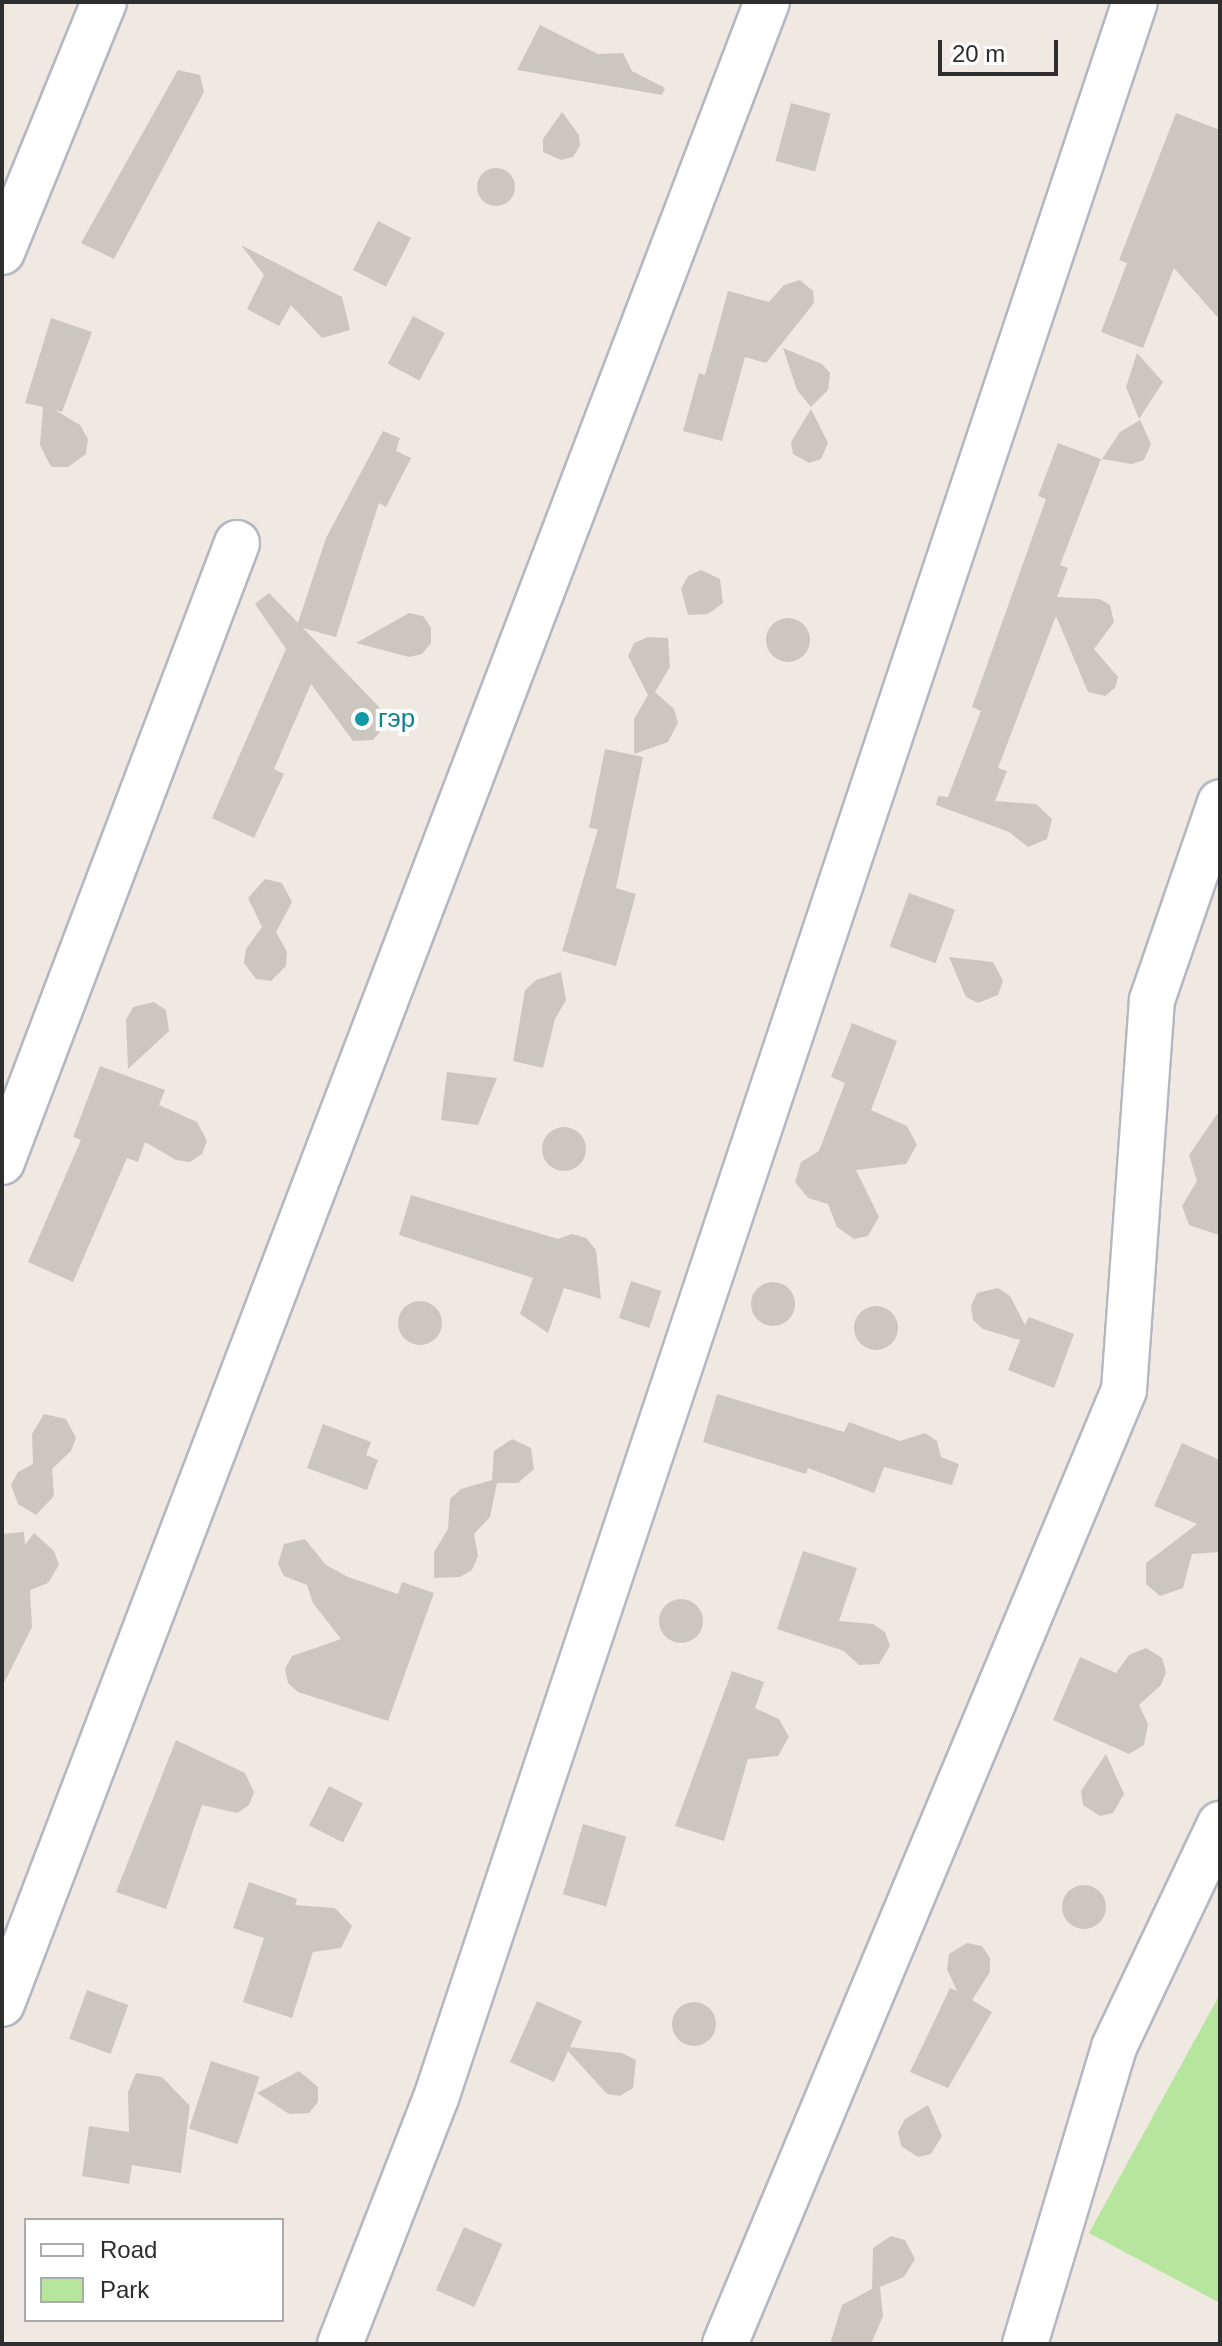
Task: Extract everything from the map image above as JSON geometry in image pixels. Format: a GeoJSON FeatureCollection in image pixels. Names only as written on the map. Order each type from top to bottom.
{"type":"FeatureCollection","features":[{"type":"Feature","properties":{"kind":"street"},"geometry":{"type":"LineString","coordinates":[[2,252],[104,2]]}},
{"type":"Feature","properties":{"kind":"street"},"geometry":{"type":"LineString","coordinates":[[2,2004],[767,2]]}},
{"type":"Feature","properties":{"kind":"street"},"geometry":{"type":"LineString","coordinates":[[340,2344],[436,2098],[1135,2]]}},
{"type":"Feature","properties":{"kind":"street"},"geometry":{"type":"LineString","coordinates":[[2,1162],[237,543]]}},
{"type":"Feature","properties":{"kind":"street"},"geometry":{"type":"LineString","coordinates":[[725,2344],[1124,1390],[1152,1000],[1220,802]]}},
{"type":"Feature","properties":{"kind":"street"},"geometry":{"type":"LineString","coordinates":[[1025,2344],[1114,2047],[1220,1824]]}},
{"type":"Feature","properties":{"kind":"green space"},"geometry":{"type":"Polygon","coordinates":[[[1220,1994],[1220,2303],[1089,2233],[1220,1994]]]}},
{"type":"Feature","properties":{"kind":"building"},"geometry":{"type":"Polygon","coordinates":[[[540,25],[598,54],[623,53],[632,71],[665,88],[662,95],[517,70],[540,25]]]}},
{"type":"Feature","properties":{"kind":"building"},"geometry":{"type":"Polygon","coordinates":[[[178,70],[200,75],[204,92],[114,259],[81,243],[178,70]]]}},
{"type":"Feature","properties":{"kind":"building"},"geometry":{"type":"Polygon","coordinates":[[[791,103],[831,114],[815,172],[775,161],[791,103]]]}},
{"type":"Feature","properties":{"kind":"building"},"geometry":{"type":"Polygon","coordinates":[[[562,112],[579,135],[580,146],[573,157],[561,160],[543,152],[543,139],[562,112]]]}},
{"type":"Feature","properties":{"kind":"building"},"geometry":{"type":"Polygon","coordinates":[[[1176,113],[1220,130],[1220,320],[1174,268],[1143,348],[1101,332],[1127,263],[1119,260],[1176,113]]]}},
{"type":"Feature","properties":{"kind":"building"},"geometry":{"type":"Polygon","coordinates":[[[496,168],[509,174],[515,187],[509,200],[496,206],[483,200],[477,187],[483,174],[496,168]]]}},
{"type":"Feature","properties":{"kind":"building"},"geometry":{"type":"Polygon","coordinates":[[[378,221],[411,238],[386,287],[353,270],[378,221]]]}},
{"type":"Feature","properties":{"kind":"building"},"geometry":{"type":"Polygon","coordinates":[[[241,245],[342,297],[350,330],[322,338],[291,305],[279,326],[247,309],[264,275],[241,245]]]}},
{"type":"Feature","properties":{"kind":"building"},"geometry":{"type":"Polygon","coordinates":[[[800,280],[813,291],[814,303],[766,363],[745,357],[722,441],[683,431],[699,373],[705,375],[728,291],[769,302],[784,285],[800,280]]]}},
{"type":"Feature","properties":{"kind":"building"},"geometry":{"type":"Polygon","coordinates":[[[413,316],[445,333],[419,381],[388,364],[413,316]]]}},
{"type":"Feature","properties":{"kind":"building"},"geometry":{"type":"Polygon","coordinates":[[[51,318],[92,332],[62,412],[55,410],[80,425],[88,439],[86,454],[68,467],[51,467],[40,445],[43,407],[25,403],[51,318]]]}},
{"type":"Feature","properties":{"kind":"building"},"geometry":{"type":"Polygon","coordinates":[[[783,348],[822,364],[830,373],[828,390],[811,407],[797,390],[783,348]]]}},
{"type":"Feature","properties":{"kind":"building"},"geometry":{"type":"Polygon","coordinates":[[[1137,353],[1163,382],[1139,419],[1126,387],[1137,353]]]}},
{"type":"Feature","properties":{"kind":"building"},"geometry":{"type":"Polygon","coordinates":[[[811,409],[828,443],[821,459],[809,463],[793,454],[791,442],[811,409]]]}},
{"type":"Feature","properties":{"kind":"building"},"geometry":{"type":"Polygon","coordinates":[[[1140,420],[1151,444],[1144,460],[1132,464],[1102,459],[1120,432],[1140,420]]]}},
{"type":"Feature","properties":{"kind":"building"},"geometry":{"type":"Polygon","coordinates":[[[383,431],[400,438],[396,451],[411,458],[386,507],[379,503],[336,637],[303,628],[379,707],[383,728],[373,740],[353,741],[311,684],[274,769],[284,774],[254,838],[212,818],[286,649],[255,604],[269,593],[298,623],[326,538],[383,431]]]}},
{"type":"Feature","properties":{"kind":"building"},"geometry":{"type":"Polygon","coordinates":[[[1058,443],[1101,459],[1060,565],[1068,568],[1057,597],[1100,599],[1110,605],[1114,622],[1094,649],[1118,677],[1115,688],[1105,696],[1088,692],[1056,616],[998,768],[1007,771],[995,801],[1036,804],[1052,819],[1047,839],[1028,847],[1009,832],[936,805],[938,796],[948,797],[981,711],[972,707],[1046,499],[1038,496],[1058,443]]]}},
{"type":"Feature","properties":{"kind":"building"},"geometry":{"type":"Polygon","coordinates":[[[701,570],[720,579],[723,603],[708,614],[688,615],[681,589],[688,576],[701,570]]]}},
{"type":"Feature","properties":{"kind":"building","name":"гэр"},"geometry":{"type":"Polygon","coordinates":[[[409,613],[423,616],[431,628],[431,643],[422,654],[409,657],[356,643],[409,613]]]}},
{"type":"Feature","properties":{"kind":"building"},"geometry":{"type":"Polygon","coordinates":[[[788,618],[803,625],[810,640],[803,655],[788,662],[773,655],[766,640],[773,625],[788,618]]]}},
{"type":"Feature","properties":{"kind":"building"},"geometry":{"type":"Polygon","coordinates":[[[648,637],[668,638],[670,667],[655,692],[674,709],[678,723],[668,742],[634,754],[634,719],[648,695],[628,656],[634,643],[648,637]]]}},
{"type":"Feature","properties":{"kind":"building"},"geometry":{"type":"Polygon","coordinates":[[[605,749],[643,757],[616,888],[636,894],[616,966],[562,951],[598,829],[589,828],[605,749]]]}},
{"type":"Feature","properties":{"kind":"building"},"geometry":{"type":"Polygon","coordinates":[[[265,879],[282,883],[292,902],[276,932],[287,952],[286,966],[271,981],[256,979],[244,963],[246,949],[262,927],[248,898],[265,879]]]}},
{"type":"Feature","properties":{"kind":"building"},"geometry":{"type":"Polygon","coordinates":[[[909,893],[955,910],[936,963],[890,947],[909,893]]]}},
{"type":"Feature","properties":{"kind":"building"},"geometry":{"type":"Polygon","coordinates":[[[949,957],[993,962],[1003,981],[998,995],[978,1003],[966,997],[949,957]]]}},
{"type":"Feature","properties":{"kind":"building"},"geometry":{"type":"Polygon","coordinates":[[[561,972],[566,1000],[555,1019],[543,1068],[513,1061],[525,990],[536,980],[561,972]]]}},
{"type":"Feature","properties":{"kind":"building"},"geometry":{"type":"Polygon","coordinates":[[[154,1002],[166,1010],[169,1031],[128,1069],[126,1020],[133,1007],[154,1002]]]}},
{"type":"Feature","properties":{"kind":"building"},"geometry":{"type":"Polygon","coordinates":[[[852,1023],[897,1041],[871,1110],[907,1126],[917,1145],[906,1164],[856,1170],[879,1217],[868,1236],[854,1239],[837,1227],[828,1204],[808,1198],[795,1182],[801,1162],[819,1151],[845,1083],[831,1077],[852,1023]]]}},
{"type":"Feature","properties":{"kind":"building"},"geometry":{"type":"Polygon","coordinates":[[[100,1066],[165,1090],[159,1105],[197,1122],[207,1141],[202,1154],[190,1162],[176,1160],[145,1142],[138,1162],[127,1158],[73,1282],[28,1262],[81,1140],[73,1137],[100,1066]]]}},
{"type":"Feature","properties":{"kind":"building"},"geometry":{"type":"Polygon","coordinates":[[[447,1072],[497,1078],[478,1125],[441,1120],[447,1072]]]}},
{"type":"Feature","properties":{"kind":"building"},"geometry":{"type":"Polygon","coordinates":[[[1220,1110],[1219,1235],[1189,1225],[1182,1206],[1197,1181],[1189,1155],[1220,1110]]]}},
{"type":"Feature","properties":{"kind":"building"},"geometry":{"type":"Polygon","coordinates":[[[564,1127],[579,1134],[586,1149],[579,1164],[564,1171],[549,1164],[542,1149],[549,1134],[564,1127]]]}},
{"type":"Feature","properties":{"kind":"building"},"geometry":{"type":"Polygon","coordinates":[[[411,1195],[558,1239],[572,1234],[586,1238],[596,1250],[601,1299],[564,1288],[548,1333],[520,1314],[533,1278],[399,1235],[411,1195]]]}},
{"type":"Feature","properties":{"kind":"building"},"geometry":{"type":"Polygon","coordinates":[[[631,1281],[661,1291],[649,1328],[619,1318],[631,1281]]]}},
{"type":"Feature","properties":{"kind":"building"},"geometry":{"type":"Polygon","coordinates":[[[773,1282],[788,1289],[795,1304],[788,1319],[773,1326],[758,1319],[751,1304],[758,1289],[773,1282]]]}},
{"type":"Feature","properties":{"kind":"building"},"geometry":{"type":"Polygon","coordinates":[[[998,1288],[1010,1296],[1025,1325],[1029,1317],[1074,1334],[1054,1388],[1008,1370],[1020,1340],[983,1329],[973,1320],[971,1306],[977,1293],[998,1288]]]}},
{"type":"Feature","properties":{"kind":"building"},"geometry":{"type":"Polygon","coordinates":[[[420,1301],[436,1307],[442,1323],[436,1339],[420,1345],[404,1339],[398,1323],[404,1307],[420,1301]]]}},
{"type":"Feature","properties":{"kind":"building"},"geometry":{"type":"Polygon","coordinates":[[[876,1306],[891,1313],[898,1328],[891,1343],[876,1350],[861,1343],[854,1328],[861,1313],[876,1306]]]}},
{"type":"Feature","properties":{"kind":"building"},"geometry":{"type":"Polygon","coordinates":[[[717,1394],[844,1432],[849,1422],[900,1441],[925,1433],[937,1441],[941,1457],[959,1464],[952,1485],[884,1467],[874,1493],[808,1468],[806,1474],[703,1442],[717,1394]]]}},
{"type":"Feature","properties":{"kind":"building"},"geometry":{"type":"Polygon","coordinates":[[[44,1414],[66,1419],[76,1438],[71,1451],[52,1469],[54,1496],[36,1515],[18,1504],[11,1485],[18,1472],[33,1464],[32,1434],[44,1414]]]}},
{"type":"Feature","properties":{"kind":"building"},"geometry":{"type":"Polygon","coordinates":[[[323,1424],[371,1442],[366,1455],[378,1460],[367,1490],[307,1468],[323,1424]]]}},
{"type":"Feature","properties":{"kind":"building"},"geometry":{"type":"Polygon","coordinates":[[[512,1439],[531,1448],[534,1469],[518,1483],[497,1483],[490,1517],[474,1534],[478,1556],[472,1570],[460,1577],[434,1578],[434,1552],[448,1529],[450,1499],[461,1489],[492,1480],[494,1451],[512,1439]]]}},
{"type":"Feature","properties":{"kind":"building"},"geometry":{"type":"Polygon","coordinates":[[[1182,1443],[1220,1460],[1220,1552],[1192,1554],[1183,1588],[1160,1596],[1146,1584],[1146,1563],[1197,1524],[1154,1506],[1182,1443]]]}},
{"type":"Feature","properties":{"kind":"building"},"geometry":{"type":"Polygon","coordinates":[[[24,1532],[25,1545],[34,1533],[54,1551],[59,1565],[48,1583],[30,1590],[32,1627],[2,1687],[2,1534],[24,1532]]]}},
{"type":"Feature","properties":{"kind":"building"},"geometry":{"type":"Polygon","coordinates":[[[305,1539],[326,1565],[348,1577],[398,1594],[402,1582],[434,1593],[388,1721],[298,1692],[288,1683],[285,1669],[292,1656],[341,1639],[313,1603],[307,1585],[284,1576],[278,1564],[284,1544],[305,1539]]]}},
{"type":"Feature","properties":{"kind":"building"},"geometry":{"type":"Polygon","coordinates":[[[803,1551],[857,1568],[839,1621],[873,1624],[885,1632],[890,1646],[879,1664],[859,1665],[844,1651],[777,1629],[803,1551]]]}},
{"type":"Feature","properties":{"kind":"building"},"geometry":{"type":"Polygon","coordinates":[[[681,1599],[696,1606],[703,1621],[696,1636],[681,1643],[666,1636],[659,1621],[666,1606],[681,1599]]]}},
{"type":"Feature","properties":{"kind":"building"},"geometry":{"type":"Polygon","coordinates":[[[1146,1648],[1162,1658],[1166,1672],[1161,1685],[1139,1705],[1148,1724],[1144,1745],[1129,1754],[1053,1720],[1080,1657],[1116,1673],[1129,1655],[1146,1648]]]}},
{"type":"Feature","properties":{"kind":"building"},"geometry":{"type":"Polygon","coordinates":[[[732,1671],[764,1682],[755,1708],[779,1719],[789,1737],[778,1756],[748,1759],[724,1841],[675,1826],[732,1671]]]}},
{"type":"Feature","properties":{"kind":"building"},"geometry":{"type":"Polygon","coordinates":[[[176,1740],[245,1773],[254,1792],[249,1805],[237,1813],[202,1805],[166,1909],[116,1892],[176,1740]]]}},
{"type":"Feature","properties":{"kind":"building"},"geometry":{"type":"Polygon","coordinates":[[[1106,1754],[1124,1794],[1113,1813],[1100,1816],[1083,1805],[1081,1791],[1106,1754]]]}},
{"type":"Feature","properties":{"kind":"building"},"geometry":{"type":"Polygon","coordinates":[[[329,1786],[363,1803],[343,1842],[309,1825],[329,1786]]]}},
{"type":"Feature","properties":{"kind":"building"},"geometry":{"type":"Polygon","coordinates":[[[583,1824],[626,1836],[606,1907],[563,1894],[583,1824]]]}},
{"type":"Feature","properties":{"kind":"building"},"geometry":{"type":"Polygon","coordinates":[[[249,1882],[297,1899],[295,1905],[335,1908],[352,1926],[341,1948],[313,1952],[292,2018],[243,2002],[264,1938],[233,1928],[249,1882]]]}},
{"type":"Feature","properties":{"kind":"building"},"geometry":{"type":"Polygon","coordinates":[[[1084,1885],[1099,1892],[1106,1907],[1099,1922],[1084,1929],[1069,1922],[1062,1907],[1069,1892],[1084,1885]]]}},
{"type":"Feature","properties":{"kind":"building"},"geometry":{"type":"Polygon","coordinates":[[[967,1943],[982,1946],[990,1958],[990,1972],[972,2000],[992,2012],[948,2088],[910,2072],[950,1988],[957,1991],[947,1969],[949,1954],[967,1943]]]}},
{"type":"Feature","properties":{"kind":"building"},"geometry":{"type":"Polygon","coordinates":[[[87,1990],[128,2005],[111,2054],[69,2039],[87,1990]]]}},
{"type":"Feature","properties":{"kind":"building"},"geometry":{"type":"Polygon","coordinates":[[[537,2001],[582,2021],[570,2047],[622,2053],[636,2060],[633,2088],[620,2096],[607,2094],[568,2051],[554,2082],[510,2062],[537,2001]]]}},
{"type":"Feature","properties":{"kind":"building"},"geometry":{"type":"Polygon","coordinates":[[[694,2002],[710,2008],[716,2024],[710,2040],[694,2046],[678,2040],[672,2024],[678,2008],[694,2002]]]}},
{"type":"Feature","properties":{"kind":"building"},"geometry":{"type":"Polygon","coordinates":[[[211,2061],[260,2077],[238,2144],[189,2129],[211,2061]]]}},
{"type":"Feature","properties":{"kind":"building"},"geometry":{"type":"Polygon","coordinates":[[[299,2071],[318,2087],[318,2102],[309,2113],[289,2114],[257,2093],[299,2071]]]}},
{"type":"Feature","properties":{"kind":"building"},"geometry":{"type":"Polygon","coordinates":[[[136,2073],[162,2077],[190,2106],[181,2173],[132,2165],[129,2184],[82,2176],[89,2126],[129,2132],[128,2092],[136,2073]]]}},
{"type":"Feature","properties":{"kind":"building"},"geometry":{"type":"Polygon","coordinates":[[[928,2105],[942,2136],[931,2154],[918,2157],[901,2146],[898,2132],[905,2119],[928,2105]]]}},
{"type":"Feature","properties":{"kind":"building"},"geometry":{"type":"Polygon","coordinates":[[[464,2227],[502,2244],[474,2307],[436,2290],[464,2227]]]}},
{"type":"Feature","properties":{"kind":"building"},"geometry":{"type":"Polygon","coordinates":[[[891,2236],[905,2240],[915,2259],[904,2277],[880,2287],[883,2316],[871,2344],[830,2344],[842,2305],[872,2289],[873,2248],[891,2236]]]}},
{"type":"Feature","properties":{"kind":"place","name":"гэр"},"geometry":{"type":"Point","coordinates":[362,719]}}]}
